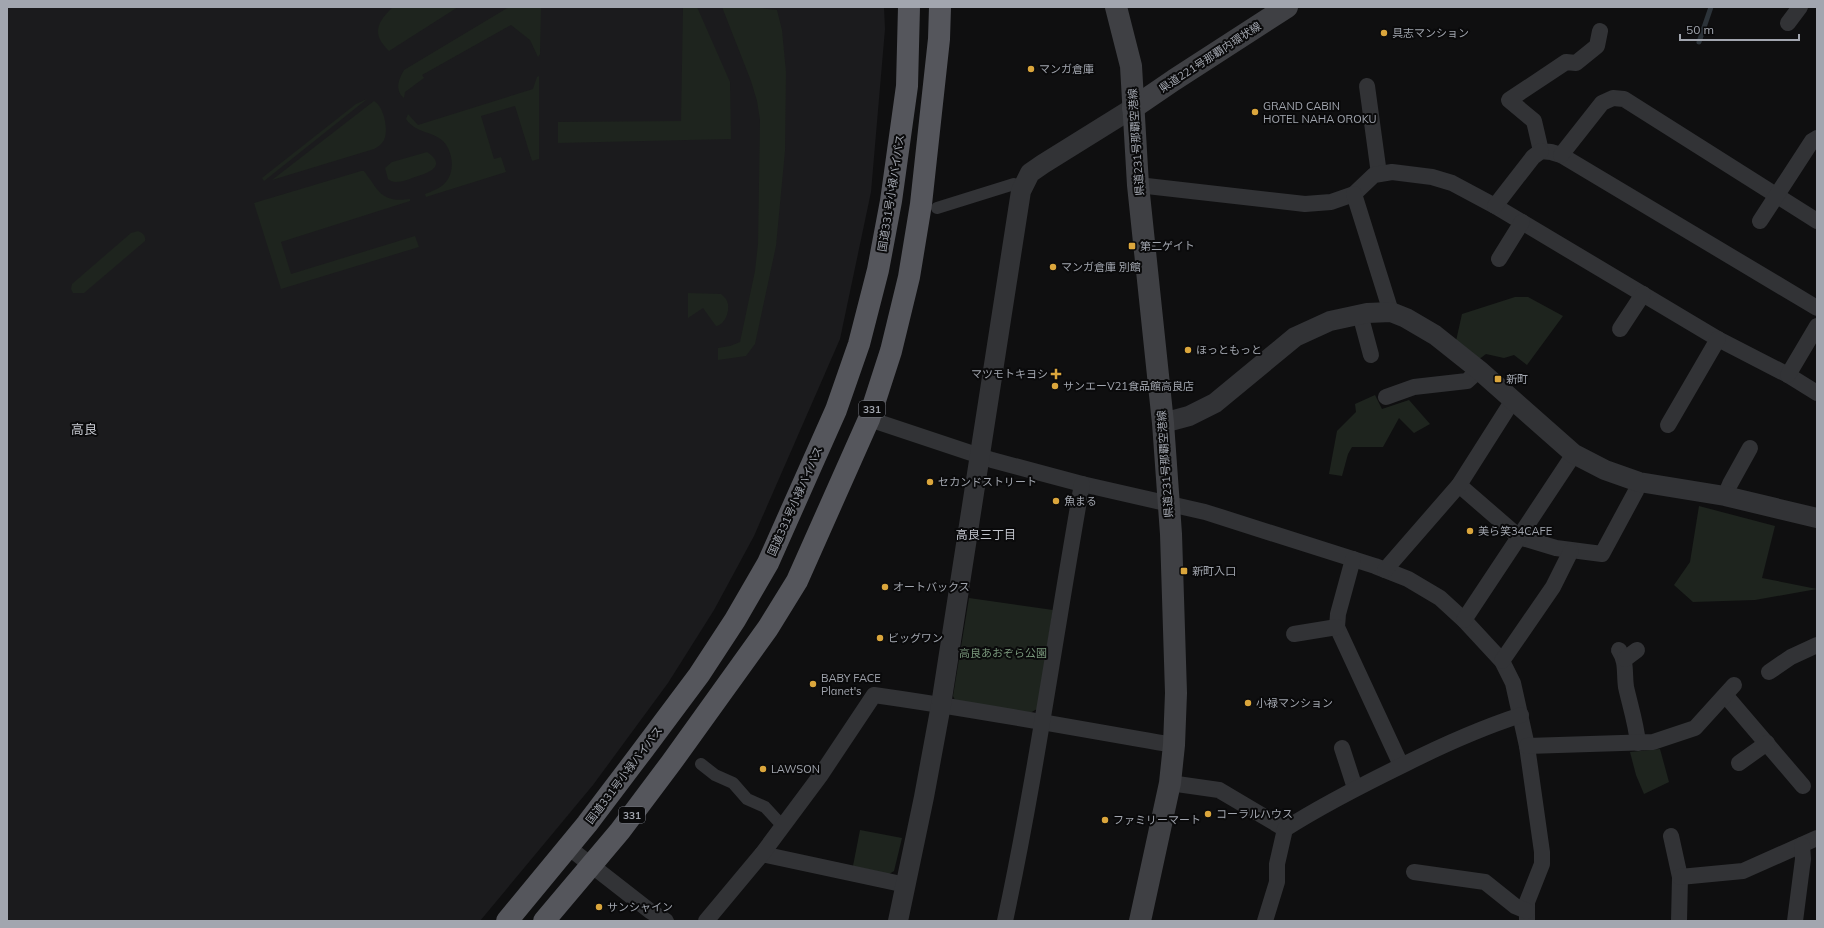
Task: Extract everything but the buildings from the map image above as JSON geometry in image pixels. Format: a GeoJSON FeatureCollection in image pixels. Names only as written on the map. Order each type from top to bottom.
{"type":"FeatureCollection","features":[{"type":"Feature","properties":{"kind":"highway","name":"国道331号小禄バイパス"},"geometry":{"type":"LineString","coordinates":[[507,921],[568,847],[695,681],[735,620],[768,563],[836,410],[865,322],[878,270],[891,201],[907,86],[909,7]]}},
{"type":"Feature","properties":{"kind":"highway","name":"331"},"geometry":{"type":"LineString","coordinates":[[544,921],[592,865],[671,763],[768,628],[797,581],[869,419],[891,351],[909,277],[922,204],[939,39],[940,7]]}},
{"type":"Feature","properties":{"kind":"main road","name":"県道231号那覇空港線"},"geometry":{"type":"LineString","coordinates":[[1116,7],[1130,66],[1138,185],[1163,422],[1169,504],[1176,693],[1174,745],[1170,783],[1140,921]]}},
{"type":"Feature","properties":{"kind":"main road","name":"県道221号那覇内環状線"},"geometry":{"type":"LineString","coordinates":[[1133,108],[1287,7]]}},
{"type":"Feature","properties":{"kind":"street"},"geometry":{"type":"LineString","coordinates":[[1788,23],[1800,7]]}},
{"type":"Feature","properties":{"kind":"street"},"geometry":{"type":"LineString","coordinates":[[1541,151],[1534,122],[1509,100],[1566,62],[1576,63],[1597,46],[1600,31]]}},
{"type":"Feature","properties":{"kind":"street"},"geometry":{"type":"LineString","coordinates":[[1367,86],[1379,174]]}},
{"type":"Feature","properties":{"kind":"street"},"geometry":{"type":"LineString","coordinates":[[1561,155],[1602,103],[1613,98],[1624,99],[1817,221]]}},
{"type":"Feature","properties":{"kind":"street"},"geometry":{"type":"LineString","coordinates":[[898,921],[924,797],[941,704],[1018,203],[1024,182],[1030,173],[1043,164],[1133,108]]}},
{"type":"Feature","properties":{"kind":"street"},"geometry":{"type":"LineString","coordinates":[[1760,221],[1812,141],[1817,138]]}},
{"type":"Feature","properties":{"kind":"street"},"geometry":{"type":"LineString","coordinates":[[1495,206],[1533,158],[1541,151],[1561,155],[1817,308]]}},
{"type":"Feature","properties":{"kind":"street"},"geometry":{"type":"LineString","coordinates":[[1138,185],[1305,204],[1331,202],[1354,194],[1374,175],[1392,172],[1432,177],[1452,183],[1495,206],[1718,339],[1788,375],[1817,393]]}},
{"type":"Feature","properties":{"kind":"street"},"geometry":{"type":"LineString","coordinates":[[937,208],[1014,184]]}},
{"type":"Feature","properties":{"kind":"street"},"geometry":{"type":"LineString","coordinates":[[1354,194],[1391,312]]}},
{"type":"Feature","properties":{"kind":"street"},"geometry":{"type":"LineString","coordinates":[[1499,259],[1522,222]]}},
{"type":"Feature","properties":{"kind":"street"},"geometry":{"type":"LineString","coordinates":[[1620,329],[1643,294]]}},
{"type":"Feature","properties":{"kind":"street"},"geometry":{"type":"LineString","coordinates":[[1163,422],[1189,416],[1215,403],[1295,337],[1330,321],[1360,314],[1391,312],[1406,318],[1435,335],[1479,370],[1574,454],[1605,470],[1639,482],[1725,496],[1817,518]]}},
{"type":"Feature","properties":{"kind":"street"},"geometry":{"type":"LineString","coordinates":[[1360,314],[1371,355]]}},
{"type":"Feature","properties":{"kind":"street"},"geometry":{"type":"LineString","coordinates":[[1788,375],[1817,326]]}},
{"type":"Feature","properties":{"kind":"street"},"geometry":{"type":"LineString","coordinates":[[1668,425],[1718,339]]}},
{"type":"Feature","properties":{"kind":"street"},"geometry":{"type":"LineString","coordinates":[[1386,397],[1414,387],[1467,381],[1479,370]]}},
{"type":"Feature","properties":{"kind":"street"},"geometry":{"type":"LineString","coordinates":[[1385,570],[1459,484],[1513,400]]}},
{"type":"Feature","properties":{"kind":"street"},"geometry":{"type":"LineString","coordinates":[[869,419],[980,456],[1082,484],[1205,512],[1385,570],[1408,579],[1440,598],[1464,620],[1502,661],[1513,683],[1527,746],[1542,852],[1542,864],[1527,902],[1527,916]]}},
{"type":"Feature","properties":{"kind":"street"},"geometry":{"type":"LineString","coordinates":[[1725,496],[1750,448]]}},
{"type":"Feature","properties":{"kind":"street"},"geometry":{"type":"LineString","coordinates":[[1464,620],[1574,454]]}},
{"type":"Feature","properties":{"kind":"street"},"geometry":{"type":"LineString","coordinates":[[1459,484],[1519,537],[1571,551],[1602,554],[1636,491],[1639,482]]}},
{"type":"Feature","properties":{"kind":"street"},"geometry":{"type":"LineString","coordinates":[[1005,921],[1043,724],[1082,484]]}},
{"type":"Feature","properties":{"kind":"street"},"geometry":{"type":"LineString","coordinates":[[1502,661],[1553,587],[1571,551]]}},
{"type":"Feature","properties":{"kind":"street"},"geometry":{"type":"LineString","coordinates":[[1353,559],[1338,614],[1337,627],[1401,765]]}},
{"type":"Feature","properties":{"kind":"street"},"geometry":{"type":"LineString","coordinates":[[1294,634],[1337,627]]}},
{"type":"Feature","properties":{"kind":"street"},"geometry":{"type":"LineString","coordinates":[[1769,672],[1791,657],[1817,645]]}},
{"type":"Feature","properties":{"kind":"street"},"geometry":{"type":"LineString","coordinates":[[1627,653],[1624,673],[1637,728],[1638,743]]}},
{"type":"Feature","properties":{"kind":"street"},"geometry":{"type":"LineString","coordinates":[[1527,746],[1653,742],[1694,728],[1730,690],[1767,743],[1803,786]]}},
{"type":"Feature","properties":{"kind":"street"},"geometry":{"type":"LineString","coordinates":[[706,921],[762,854],[820,776],[874,695],[941,704],[1043,724],[1174,745]]}},
{"type":"Feature","properties":{"kind":"street"},"geometry":{"type":"LineString","coordinates":[[1265,921],[1277,882],[1277,864],[1285,829],[1318,808],[1401,765],[1444,745],[1521,715]]}},
{"type":"Feature","properties":{"kind":"street"},"geometry":{"type":"LineString","coordinates":[[1739,763],[1767,743]]}},
{"type":"Feature","properties":{"kind":"street"},"geometry":{"type":"LineString","coordinates":[[1342,748],[1355,788]]}},
{"type":"Feature","properties":{"kind":"street"},"geometry":{"type":"LineString","coordinates":[[701,764],[715,775],[733,783],[747,799],[765,807],[777,820],[784,824]]}},
{"type":"Feature","properties":{"kind":"street"},"geometry":{"type":"LineString","coordinates":[[1170,783],[1219,790],[1285,829]]}},
{"type":"Feature","properties":{"kind":"street"},"geometry":{"type":"LineString","coordinates":[[1671,836],[1680,877],[1678,921]]}},
{"type":"Feature","properties":{"kind":"street"},"geometry":{"type":"LineString","coordinates":[[1680,877],[1744,871],[1817,838]]}},
{"type":"Feature","properties":{"kind":"street"},"geometry":{"type":"LineString","coordinates":[[1795,921],[1804,859],[1802,845]]}},
{"type":"Feature","properties":{"kind":"street"},"geometry":{"type":"LineString","coordinates":[[568,847],[650,911],[666,921]]}},
{"type":"Feature","properties":{"kind":"street"},"geometry":{"type":"LineString","coordinates":[[762,854],[906,885]]}},
{"type":"Feature","properties":{"kind":"street"},"geometry":{"type":"LineString","coordinates":[[1414,872],[1485,882],[1527,916]]}},
{"type":"Feature","properties":{"kind":"shaded area"},"geometry":{"type":"Polygon","coordinates":[[[7,7],[884,7],[885,29],[871,192],[840,339],[754,536],[714,610],[668,683],[593,785],[480,921],[7,921],[7,7]]]}},
{"type":"Feature","properties":{"kind":"green space"},"geometry":{"type":"Polygon","coordinates":[[[393,7],[458,7],[389,51],[380,39],[378,28],[387,12],[393,7]]]}},
{"type":"Feature","properties":{"kind":"green space"},"geometry":{"type":"Polygon","coordinates":[[[509,7],[541,7],[540,54],[538,57],[530,40],[511,25],[422,75],[424,78],[405,92],[404,98],[401,95],[398,84],[404,70],[509,7]]]}},
{"type":"Feature","properties":{"kind":"green space"},"geometry":{"type":"Polygon","coordinates":[[[683,7],[697,7],[730,82],[731,139],[558,143],[558,122],[681,121],[683,7]]]}},
{"type":"Feature","properties":{"kind":"green space"},"geometry":{"type":"Polygon","coordinates":[[[722,7],[750,7],[777,10],[782,30],[786,72],[785,151],[776,246],[755,344],[746,356],[718,360],[718,348],[730,346],[740,342],[755,271],[758,244],[760,120],[757,101],[751,81],[722,7]]]}},
{"type":"Feature","properties":{"kind":"green space"},"geometry":{"type":"Polygon","coordinates":[[[539,76],[539,159],[532,161],[515,106],[481,116],[494,159],[501,157],[506,172],[426,197],[425,194],[440,187],[448,179],[452,168],[451,156],[443,141],[434,135],[410,124],[406,119],[408,114],[418,125],[533,89],[537,77],[539,76]]]}},
{"type":"Feature","properties":{"kind":"green space"},"geometry":{"type":"Polygon","coordinates":[[[367,99],[264,181],[262,178],[356,104],[367,99]]]}},
{"type":"Feature","properties":{"kind":"green space"},"geometry":{"type":"Polygon","coordinates":[[[374,101],[378,104],[383,113],[386,125],[385,136],[383,141],[378,146],[374,149],[272,180],[374,101]]]}},
{"type":"Feature","properties":{"kind":"green space"},"geometry":{"type":"Polygon","coordinates":[[[427,152],[436,161],[436,165],[430,171],[401,182],[394,182],[388,179],[385,168],[392,162],[427,152]]]}},
{"type":"Feature","properties":{"kind":"green space"},"geometry":{"type":"Polygon","coordinates":[[[364,171],[382,194],[393,199],[410,199],[410,201],[281,242],[291,274],[415,236],[419,247],[281,289],[254,203],[364,171]]]}},
{"type":"Feature","properties":{"kind":"green space"},"geometry":{"type":"Polygon","coordinates":[[[138,231],[144,235],[145,241],[84,293],[73,293],[71,289],[72,284],[131,233],[138,231]]]}},
{"type":"Feature","properties":{"kind":"green space"},"geometry":{"type":"Polygon","coordinates":[[[688,293],[721,294],[726,299],[728,305],[728,313],[722,323],[716,326],[703,308],[688,318],[688,293]]]}},
{"type":"Feature","properties":{"kind":"green space"},"geometry":{"type":"Polygon","coordinates":[[[1515,297],[1528,297],[1563,316],[1527,365],[1514,355],[1504,358],[1486,354],[1478,360],[1456,341],[1462,314],[1515,297]]]}},
{"type":"Feature","properties":{"kind":"green space"},"geometry":{"type":"Polygon","coordinates":[[[1375,395],[1382,409],[1409,400],[1430,424],[1414,433],[1399,418],[1383,447],[1352,447],[1348,454],[1342,476],[1329,474],[1337,431],[1356,412],[1355,404],[1375,395]]]}},
{"type":"Feature","properties":{"kind":"green space"},"geometry":{"type":"Polygon","coordinates":[[[1699,506],[1775,526],[1762,578],[1817,589],[1755,600],[1693,602],[1674,585],[1690,562],[1699,506]]]}},
{"type":"Feature","properties":{"kind":"green space","name":"高良あおぞら公園"},"geometry":{"type":"Polygon","coordinates":[[[969,598],[1053,610],[1037,709],[1030,713],[956,702],[953,696],[969,598]]]}},
{"type":"Feature","properties":{"kind":"green space"},"geometry":{"type":"Polygon","coordinates":[[[1660,749],[1669,782],[1644,794],[1636,775],[1630,752],[1660,749]]]}},
{"type":"Feature","properties":{"kind":"green space"},"geometry":{"type":"Polygon","coordinates":[[[860,830],[902,838],[894,871],[889,874],[853,866],[860,830]]]}},
{"type":"Feature","properties":{"kind":"waterway"},"geometry":{"type":"LineString","coordinates":[[1699,42],[1711,7]]}},
{"type":"Feature","properties":{"kind":"place","name":"具志マンション"},"geometry":{"type":"Point","coordinates":[1384,33]}},
{"type":"Feature","properties":{"kind":"place","name":"マンガ倉庫"},"geometry":{"type":"Point","coordinates":[1031,69]}},
{"type":"Feature","properties":{"kind":"place","name":"GRAND CABIN HOTEL NAHA OROKU"},"geometry":{"type":"Point","coordinates":[1255,112]}},
{"type":"Feature","properties":{"kind":"place","name":"第二ゲイト"},"geometry":{"type":"Point","coordinates":[1132,246]}},
{"type":"Feature","properties":{"kind":"place","name":"マンガ倉庫 別館"},"geometry":{"type":"Point","coordinates":[1053,267]}},
{"type":"Feature","properties":{"kind":"place","name":"ほっともっと"},"geometry":{"type":"Point","coordinates":[1188,350]}},
{"type":"Feature","properties":{"kind":"place","name":"マツモトキヨシ"},"geometry":{"type":"Point","coordinates":[1056,374]}},
{"type":"Feature","properties":{"kind":"place","name":"新町"},"geometry":{"type":"Point","coordinates":[1498,379]}},
{"type":"Feature","properties":{"kind":"place","name":"サンエーV21食品館高良店"},"geometry":{"type":"Point","coordinates":[1055,386]}},
{"type":"Feature","properties":{"kind":"place","name":"セカンドストリート"},"geometry":{"type":"Point","coordinates":[930,482]}},
{"type":"Feature","properties":{"kind":"place","name":"魚まる"},"geometry":{"type":"Point","coordinates":[1056,501]}},
{"type":"Feature","properties":{"kind":"place","name":"美ら笑34CAFE"},"geometry":{"type":"Point","coordinates":[1470,531]}},
{"type":"Feature","properties":{"kind":"place","name":"新町入口"},"geometry":{"type":"Point","coordinates":[1184,571]}},
{"type":"Feature","properties":{"kind":"place","name":"オートバックス"},"geometry":{"type":"Point","coordinates":[885,587]}},
{"type":"Feature","properties":{"kind":"place","name":"ビッグワン"},"geometry":{"type":"Point","coordinates":[880,638]}},
{"type":"Feature","properties":{"kind":"place","name":"BABY FACE Planet's"},"geometry":{"type":"Point","coordinates":[813,684]}},
{"type":"Feature","properties":{"kind":"place","name":"小禄マンション"},"geometry":{"type":"Point","coordinates":[1248,703]}},
{"type":"Feature","properties":{"kind":"place","name":"LAWSON"},"geometry":{"type":"Point","coordinates":[763,769]}},
{"type":"Feature","properties":{"kind":"place","name":"コーラルハウス"},"geometry":{"type":"Point","coordinates":[1208,814]}},
{"type":"Feature","properties":{"kind":"place","name":"ファミリーマート"},"geometry":{"type":"Point","coordinates":[1105,820]}},
{"type":"Feature","properties":{"kind":"place","name":"サンシャイン"},"geometry":{"type":"Point","coordinates":[599,907]}},
{"type":"Feature","properties":{"kind":"district","name":"高良"},"geometry":{"type":"Point","coordinates":[84,429]}},
{"type":"Feature","properties":{"kind":"district","name":"高良三丁目"},"geometry":{"type":"Point","coordinates":[986,535]}}]}
